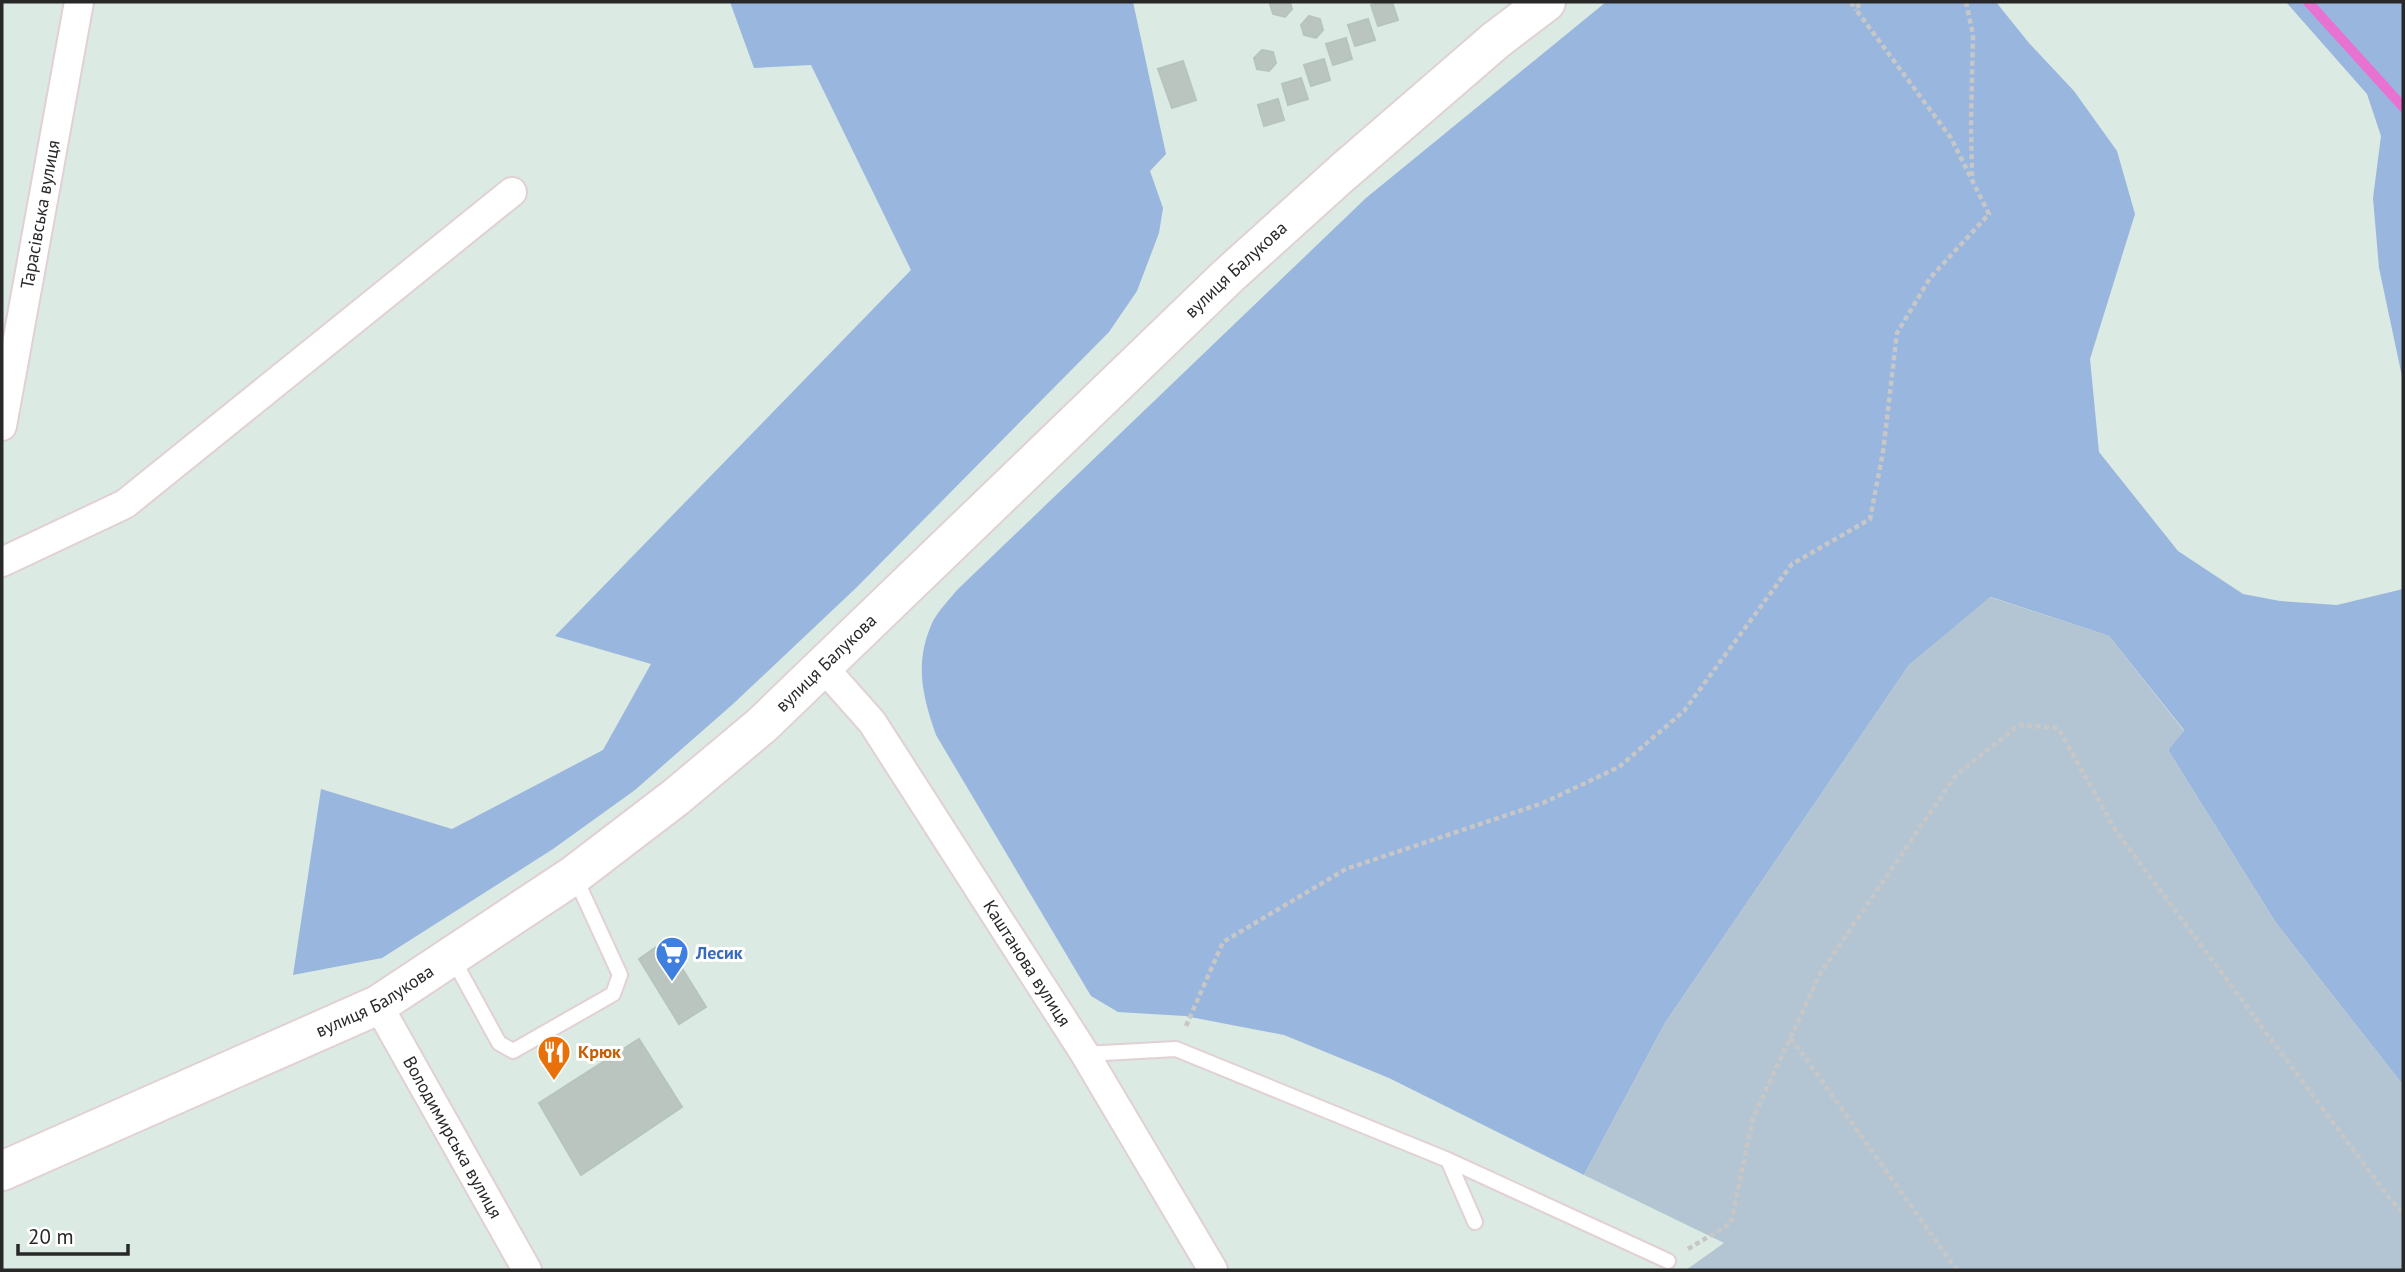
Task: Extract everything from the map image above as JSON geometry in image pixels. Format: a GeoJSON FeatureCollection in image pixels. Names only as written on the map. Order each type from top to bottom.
{"type":"FeatureCollection","features":[{"type":"Feature","properties":{"kind":"main road","name":"вулиця Балукова"},"geometry":{"type":"LineString","coordinates":[[2,1171],[379,1005],[574,875],[677,797],[762,725],[1228,276],[1352,164],[1496,40],[1546,2]]}},
{"type":"Feature","properties":{"kind":"street","name":"Тарасівська вулиця"},"geometry":{"type":"LineString","coordinates":[[2,426],[79,2]]}},
{"type":"Feature","properties":{"kind":"street"},"geometry":{"type":"LineString","coordinates":[[2,562],[125,504],[512,192]]}},
{"type":"Feature","properties":{"kind":"street","name":"Каштанова вулиця"},"geometry":{"type":"LineString","coordinates":[[824,667],[872,722],[1085,1054],[1213,1270]]}},
{"type":"Feature","properties":{"kind":"street","name":"Володимирська вулиця"},"geometry":{"type":"LineString","coordinates":[[379,1005],[527,1270]]}},
{"type":"Feature","properties":{"kind":"lane"},"geometry":{"type":"LineString","coordinates":[[453,957],[499,1043],[513,1051],[613,995],[620,975],[574,875]]}},
{"type":"Feature","properties":{"kind":"lane"},"geometry":{"type":"LineString","coordinates":[[1085,1054],[1176,1049],[1448,1160],[1668,1261]]}},
{"type":"Feature","properties":{"kind":"lane"},"geometry":{"type":"LineString","coordinates":[[1448,1160],[1475,1222]]}},
{"type":"Feature","properties":{"kind":"path"},"geometry":{"type":"LineString","coordinates":[[1176,1049],[1223,942],[1346,869],[1543,803],[1619,767],[1684,711],[1792,564],[1870,519],[1883,453],[1897,333],[1930,278],[1989,214],[1951,138],[1851,2]]}},
{"type":"Feature","properties":{"kind":"path"},"geometry":{"type":"LineString","coordinates":[[1857,11],[1859,2]]}},
{"type":"Feature","properties":{"kind":"path"},"geometry":{"type":"LineString","coordinates":[[1966,2],[1973,35],[1972,180]]}},
{"type":"Feature","properties":{"kind":"path"},"geometry":{"type":"LineString","coordinates":[[1668,1261],[1731,1223],[1753,1118],[1821,972],[1956,775],[2019,725],[2058,728],[2116,831],[2382,1188],[2403,1212]]}},
{"type":"Feature","properties":{"kind":"path"},"geometry":{"type":"LineString","coordinates":[[1790,1038],[1957,1270]]}},
{"type":"Feature","properties":{"kind":"shaded area"},"geometry":{"type":"Polygon","coordinates":[[[730,2],[1133,2],[1166,154],[1150,171],[1163,208],[1159,233],[1137,291],[1109,332],[857,587],[733,704],[635,790],[553,849],[382,958],[293,975],[321,789],[452,829],[603,750],[651,664],[555,636],[911,270],[811,65],[754,68],[730,2]]]}},
{"type":"Feature","properties":{"kind":"shaded area"},"geometry":{"type":"Polygon","coordinates":[[[1606,2],[1996,2],[2029,43],[2074,91],[2117,151],[2135,214],[2090,359],[2099,452],[2178,551],[2243,594],[2280,601],[2337,605],[2403,589],[2403,1085],[2276,923],[2168,750],[2184,730],[2109,636],[1991,597],[1909,665],[1665,1023],[1584,1175],[1389,1078],[1284,1035],[1185,1016],[1118,1012],[1091,996],[936,735],[922,678],[923,650],[933,621],[957,590],[1366,198],[1606,2]]]}},
{"type":"Feature","properties":{"kind":"shaded area"},"geometry":{"type":"Polygon","coordinates":[[[2286,2],[2403,2],[2403,381],[2379,268],[2373,198],[2381,136],[2367,94],[2286,2]]]}},
{"type":"Feature","properties":{"kind":"shaded area"},"geometry":{"type":"Polygon","coordinates":[[[1990,597],[2109,636],[2184,731],[2168,750],[2276,923],[2403,1085],[2403,1270],[1686,1270],[1724,1243],[1584,1175],[1665,1023],[1909,665],[1990,597]]]}},
{"type":"Feature","properties":{"kind":"building"},"geometry":{"type":"Polygon","coordinates":[[[1290,2],[1292,9],[1285,17],[1273,14],[1270,4],[1290,2]]]}},
{"type":"Feature","properties":{"kind":"building"},"geometry":{"type":"Polygon","coordinates":[[[1392,2],[1398,20],[1378,26],[1371,5],[1392,2]]]}},
{"type":"Feature","properties":{"kind":"building"},"geometry":{"type":"Polygon","coordinates":[[[1309,16],[1320,19],[1323,30],[1316,38],[1304,35],[1301,25],[1309,16]]]}},
{"type":"Feature","properties":{"kind":"building"},"geometry":{"type":"Polygon","coordinates":[[[1368,19],[1375,40],[1355,46],[1348,25],[1368,19]]]}},
{"type":"Feature","properties":{"kind":"building"},"geometry":{"type":"Polygon","coordinates":[[[1346,38],[1352,59],[1333,65],[1326,44],[1346,38]]]}},
{"type":"Feature","properties":{"kind":"building"},"geometry":{"type":"Polygon","coordinates":[[[1262,50],[1273,52],[1276,63],[1269,71],[1257,69],[1254,58],[1262,50]]]}},
{"type":"Feature","properties":{"kind":"building"},"geometry":{"type":"Polygon","coordinates":[[[1324,59],[1330,80],[1311,86],[1304,65],[1324,59]]]}},
{"type":"Feature","properties":{"kind":"building"},"geometry":{"type":"Polygon","coordinates":[[[1183,61],[1196,100],[1172,108],[1158,69],[1183,61]]]}},
{"type":"Feature","properties":{"kind":"building"},"geometry":{"type":"Polygon","coordinates":[[[1301,78],[1308,99],[1288,105],[1282,84],[1301,78]]]}},
{"type":"Feature","properties":{"kind":"building"},"geometry":{"type":"Polygon","coordinates":[[[1278,99],[1284,120],[1264,126],[1258,105],[1278,99]]]}},
{"type":"Feature","properties":{"kind":"building","name":"Лесик"},"geometry":{"type":"Polygon","coordinates":[[[665,941],[706,1007],[679,1024],[639,959],[665,941]]]}},
{"type":"Feature","properties":{"kind":"building"},"geometry":{"type":"Polygon","coordinates":[[[639,1039],[682,1107],[581,1175],[539,1103],[639,1039]]]}},
{"type":"Feature","properties":{"kind":"waterway"},"geometry":{"type":"LineString","coordinates":[[2308,2],[2403,107]]}},
{"type":"Feature","properties":{"kind":"place","name":"Лесик"},"geometry":{"type":"Point","coordinates":[672,983]}},
{"type":"Feature","properties":{"kind":"place","name":"Крюк"},"geometry":{"type":"Point","coordinates":[554,1082]}}]}
